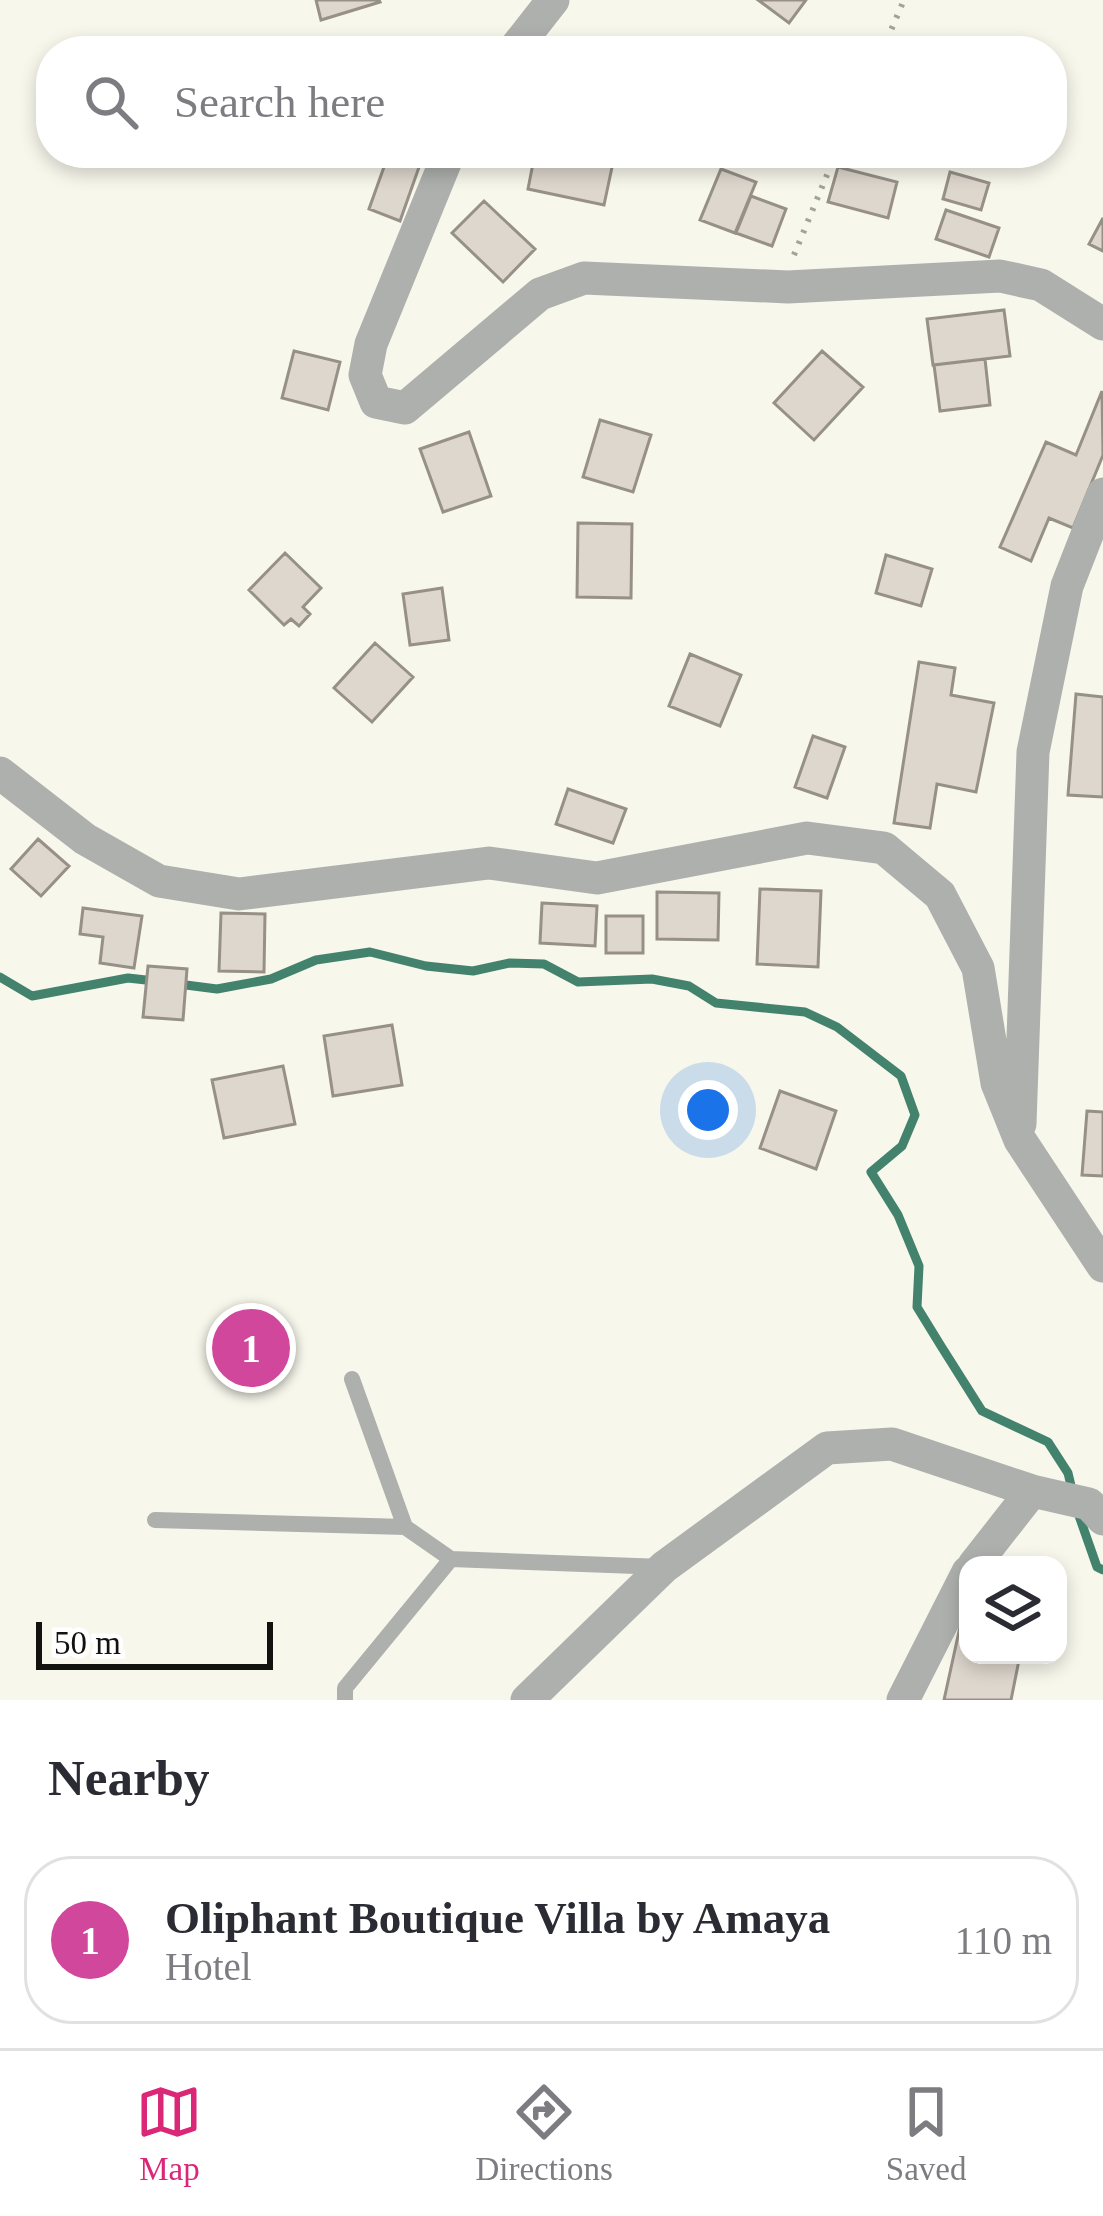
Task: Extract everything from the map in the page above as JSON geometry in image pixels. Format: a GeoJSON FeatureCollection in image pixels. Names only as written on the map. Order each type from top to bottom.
{"type":"FeatureCollection","features":[{"type":"Feature","properties":{"kind":"street"},"geometry":{"type":"LineString","coordinates":[[525,36],[553,0]]}},
{"type":"Feature","properties":{"kind":"street"},"geometry":{"type":"LineString","coordinates":[[443,168],[371,344],[365,375],[376,402],[405,408],[540,294],[584,278],[788,287],[1000,276],[1041,285],[1103,324]]}},
{"type":"Feature","properties":{"kind":"street"},"geometry":{"type":"LineString","coordinates":[[1020,1141],[1033,752],[1067,586],[1103,494]]}},
{"type":"Feature","properties":{"kind":"street"},"geometry":{"type":"LineString","coordinates":[[0,773],[86,839],[159,881],[239,894],[490,863],[597,878],[807,838],[884,848],[940,895],[978,968],[997,1083],[1020,1141],[1103,1266]]}},
{"type":"Feature","properties":{"kind":"street"},"geometry":{"type":"LineString","coordinates":[[527,1700],[664,1568],[826,1448],[892,1444],[1032,1491],[1089,1504],[1103,1519]]}},
{"type":"Feature","properties":{"kind":"street"},"geometry":{"type":"LineString","coordinates":[[981,1556],[1032,1491]]}},
{"type":"Feature","properties":{"kind":"street"},"geometry":{"type":"LineString","coordinates":[[903,1700],[959,1584]]}},
{"type":"Feature","properties":{"kind":"lane"},"geometry":{"type":"LineString","coordinates":[[352,1379],[405,1527]]}},
{"type":"Feature","properties":{"kind":"lane"},"geometry":{"type":"LineString","coordinates":[[155,1520],[405,1527],[451,1559],[664,1568]]}},
{"type":"Feature","properties":{"kind":"lane"},"geometry":{"type":"LineString","coordinates":[[345,1700],[345,1688],[451,1559]]}},
{"type":"Feature","properties":{"kind":"path"},"geometry":{"type":"LineString","coordinates":[[888,36],[904,0]]}},
{"type":"Feature","properties":{"kind":"path"},"geometry":{"type":"LineString","coordinates":[[788,287],[796,243],[829,168]]}},
{"type":"Feature","properties":{"kind":"building"},"geometry":{"type":"Polygon","coordinates":[[[316,0],[379,0],[380,2],[321,20],[316,0]]]}},
{"type":"Feature","properties":{"kind":"building"},"geometry":{"type":"Polygon","coordinates":[[[758,0],[806,0],[789,23],[758,0]]]}},
{"type":"Feature","properties":{"kind":"building"},"geometry":{"type":"Polygon","coordinates":[[[384,168],[419,168],[400,221],[369,209],[384,168]]]}},
{"type":"Feature","properties":{"kind":"building"},"geometry":{"type":"Polygon","coordinates":[[[532,168],[612,168],[604,205],[528,189],[532,168]]]}},
{"type":"Feature","properties":{"kind":"building"},"geometry":{"type":"Polygon","coordinates":[[[838,168],[897,182],[888,218],[828,202],[838,168]]]}},
{"type":"Feature","properties":{"kind":"building"},"geometry":{"type":"Polygon","coordinates":[[[721,169],[756,182],[735,233],[700,220],[721,169]]]}},
{"type":"Feature","properties":{"kind":"building"},"geometry":{"type":"Polygon","coordinates":[[[950,172],[989,183],[981,210],[943,199],[950,172]]]}},
{"type":"Feature","properties":{"kind":"building"},"geometry":{"type":"Polygon","coordinates":[[[751,196],[786,209],[772,246],[736,233],[751,196]]]}},
{"type":"Feature","properties":{"kind":"building"},"geometry":{"type":"Polygon","coordinates":[[[484,201],[535,249],[503,282],[452,233],[484,201]]]}},
{"type":"Feature","properties":{"kind":"building"},"geometry":{"type":"Polygon","coordinates":[[[946,210],[999,228],[989,257],[936,239],[946,210]]]}},
{"type":"Feature","properties":{"kind":"building"},"geometry":{"type":"Polygon","coordinates":[[[1103,218],[1103,251],[1089,244],[1103,218]]]}},
{"type":"Feature","properties":{"kind":"building"},"geometry":{"type":"Polygon","coordinates":[[[1004,310],[1010,356],[933,365],[927,319],[1004,310]]]}},
{"type":"Feature","properties":{"kind":"building"},"geometry":{"type":"Polygon","coordinates":[[[294,351],[340,362],[328,410],[282,398],[294,351]]]}},
{"type":"Feature","properties":{"kind":"building"},"geometry":{"type":"Polygon","coordinates":[[[822,351],[863,387],[814,440],[774,403],[822,351]]]}},
{"type":"Feature","properties":{"kind":"building"},"geometry":{"type":"Polygon","coordinates":[[[985,359],[990,405],[940,411],[934,365],[985,359]]]}},
{"type":"Feature","properties":{"kind":"building"},"geometry":{"type":"Polygon","coordinates":[[[1102,391],[1103,455],[1073,528],[1049,518],[1031,561],[1000,547],[1046,442],[1076,455],[1102,391]]]}},
{"type":"Feature","properties":{"kind":"building"},"geometry":{"type":"Polygon","coordinates":[[[600,420],[651,435],[633,492],[583,477],[600,420]]]}},
{"type":"Feature","properties":{"kind":"building"},"geometry":{"type":"Polygon","coordinates":[[[469,432],[491,496],[443,512],[420,449],[469,432]]]}},
{"type":"Feature","properties":{"kind":"building"},"geometry":{"type":"Polygon","coordinates":[[[578,523],[632,524],[631,598],[577,597],[578,523]]]}},
{"type":"Feature","properties":{"kind":"building"},"geometry":{"type":"Polygon","coordinates":[[[285,553],[321,588],[303,607],[310,614],[299,626],[291,619],[284,625],[249,590],[285,553]]]}},
{"type":"Feature","properties":{"kind":"building"},"geometry":{"type":"Polygon","coordinates":[[[886,555],[932,569],[921,606],[876,593],[886,555]]]}},
{"type":"Feature","properties":{"kind":"building"},"geometry":{"type":"Polygon","coordinates":[[[442,588],[449,640],[410,645],[403,594],[442,588]]]}},
{"type":"Feature","properties":{"kind":"building"},"geometry":{"type":"Polygon","coordinates":[[[375,643],[413,677],[372,722],[334,688],[375,643]]]}},
{"type":"Feature","properties":{"kind":"building"},"geometry":{"type":"Polygon","coordinates":[[[690,654],[741,675],[720,726],[669,706],[690,654]]]}},
{"type":"Feature","properties":{"kind":"building"},"geometry":{"type":"Polygon","coordinates":[[[919,662],[955,668],[951,695],[994,703],[976,792],[937,784],[930,828],[894,823],[919,662]]]}},
{"type":"Feature","properties":{"kind":"building"},"geometry":{"type":"Polygon","coordinates":[[[1076,694],[1103,697],[1103,797],[1068,795],[1076,694]]]}},
{"type":"Feature","properties":{"kind":"building"},"geometry":{"type":"Polygon","coordinates":[[[813,736],[845,747],[827,798],[795,787],[813,736]]]}},
{"type":"Feature","properties":{"kind":"building"},"geometry":{"type":"Polygon","coordinates":[[[568,789],[626,809],[613,843],[556,824],[568,789]]]}},
{"type":"Feature","properties":{"kind":"building"},"geometry":{"type":"Polygon","coordinates":[[[38,839],[69,866],[41,896],[11,869],[38,839]]]}},
{"type":"Feature","properties":{"kind":"building"},"geometry":{"type":"Polygon","coordinates":[[[760,889],[821,891],[818,967],[757,964],[760,889]]]}},
{"type":"Feature","properties":{"kind":"building"},"geometry":{"type":"Polygon","coordinates":[[[657,892],[719,893],[718,940],[657,939],[657,892]]]}},
{"type":"Feature","properties":{"kind":"building"},"geometry":{"type":"Polygon","coordinates":[[[542,903],[597,906],[595,946],[540,943],[542,903]]]}},
{"type":"Feature","properties":{"kind":"building"},"geometry":{"type":"Polygon","coordinates":[[[83,908],[142,916],[134,968],[100,963],[103,937],[80,934],[83,908]]]}},
{"type":"Feature","properties":{"kind":"building"},"geometry":{"type":"Polygon","coordinates":[[[221,913],[265,914],[264,972],[219,971],[221,913]]]}},
{"type":"Feature","properties":{"kind":"building"},"geometry":{"type":"Polygon","coordinates":[[[606,916],[643,916],[643,953],[606,953],[606,916]]]}},
{"type":"Feature","properties":{"kind":"building"},"geometry":{"type":"Polygon","coordinates":[[[148,966],[187,969],[183,1020],[143,1017],[148,966]]]}},
{"type":"Feature","properties":{"kind":"building"},"geometry":{"type":"Polygon","coordinates":[[[392,1025],[402,1085],[333,1096],[324,1036],[392,1025]]]}},
{"type":"Feature","properties":{"kind":"building"},"geometry":{"type":"Polygon","coordinates":[[[283,1066],[295,1124],[224,1138],[212,1080],[283,1066]]]}},
{"type":"Feature","properties":{"kind":"building"},"geometry":{"type":"Polygon","coordinates":[[[780,1091],[836,1111],[816,1169],[760,1148],[780,1091]]]}},
{"type":"Feature","properties":{"kind":"building"},"geometry":{"type":"Polygon","coordinates":[[[1087,1111],[1103,1112],[1103,1176],[1082,1175],[1087,1111]]]}},
{"type":"Feature","properties":{"kind":"building"},"geometry":{"type":"Polygon","coordinates":[[[959,1631],[959,1664],[1018,1664],[1011,1700],[944,1700],[959,1631]]]}},
{"type":"Feature","properties":{"kind":"waterway"},"geometry":{"type":"LineString","coordinates":[[178,984],[217,989],[271,979],[316,960],[370,952],[426,966],[473,971],[510,963],[544,964],[578,982],[652,979],[689,986],[716,1003],[805,1012],[837,1027],[901,1076],[915,1115],[902,1146],[871,1172],[898,1215],[919,1266],[917,1307],[982,1411],[1048,1442],[1068,1473],[1073,1494]]}},
{"type":"Feature","properties":{"kind":"waterway"},"geometry":{"type":"LineString","coordinates":[[0,977],[32,996],[128,978],[155,981]]}},
{"type":"Feature","properties":{"kind":"waterway"},"geometry":{"type":"LineString","coordinates":[[1077,1510],[1097,1567],[1103,1570]]}},
{"type":"Feature","properties":{"kind":"place","name":"Oliphant Boutique Villa by Amaya"},"geometry":{"type":"Point","coordinates":[251,1348]}}]}
